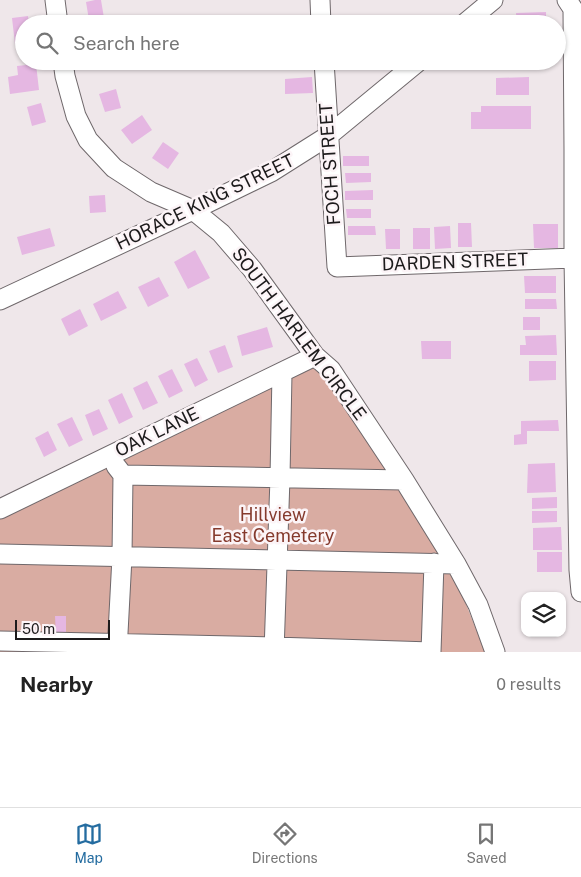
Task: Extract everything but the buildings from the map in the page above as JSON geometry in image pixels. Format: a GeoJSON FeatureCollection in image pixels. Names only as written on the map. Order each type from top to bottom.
{"type":"FeatureCollection","features":[{"type":"Feature","properties":{"kind":"street"},"geometry":{"type":"LineString","coordinates":[[55,0],[57,15]]}},
{"type":"Feature","properties":{"kind":"street"},"geometry":{"type":"LineString","coordinates":[[320,0],[321,15]]}},
{"type":"Feature","properties":{"kind":"street"},"geometry":{"type":"LineString","coordinates":[[475,15],[493,0]]}},
{"type":"Feature","properties":{"kind":"street"},"geometry":{"type":"LineString","coordinates":[[567,0],[572,9],[578,150],[574,258],[578,560],[581,592]]}},
{"type":"Feature","properties":{"kind":"street","name":"SOUTH HARLEM CIRCLE"},"geometry":{"type":"LineString","coordinates":[[64,70],[76,116],[88,140],[114,168],[151,192],[193,210],[221,232],[252,269],[315,356],[331,370],[404,480],[456,564],[478,606],[495,652]]}},
{"type":"Feature","properties":{"kind":"street","name":"FOCH STREET"},"geometry":{"type":"LineString","coordinates":[[324,70],[337,267]]}},
{"type":"Feature","properties":{"kind":"street","name":"HORACE KING STREET"},"geometry":{"type":"LineString","coordinates":[[0,300],[271,172],[328,136],[408,70]]}},
{"type":"Feature","properties":{"kind":"street","name":"DARDEN STREET"},"geometry":{"type":"LineString","coordinates":[[337,267],[574,258]]}},
{"type":"Feature","properties":{"kind":"street","name":"OAK LANE"},"geometry":{"type":"LineString","coordinates":[[0,509],[315,356]]}},
{"type":"Feature","properties":{"kind":"street"},"geometry":{"type":"LineString","coordinates":[[274,649],[282,372]]}},
{"type":"Feature","properties":{"kind":"street"},"geometry":{"type":"LineString","coordinates":[[107,456],[123,475],[122,557],[117,648]]}},
{"type":"Feature","properties":{"kind":"street"},"geometry":{"type":"LineString","coordinates":[[123,475],[404,480]]}},
{"type":"Feature","properties":{"kind":"street"},"geometry":{"type":"LineString","coordinates":[[0,554],[456,564]]}},
{"type":"Feature","properties":{"kind":"street"},"geometry":{"type":"LineString","coordinates":[[0,641],[117,648],[431,652],[434,563]]}},
{"type":"Feature","properties":{"kind":"green space","name":"Hillview East Cemetery"},"geometry":{"type":"Polygon","coordinates":[[[313,366],[324,374],[440,551],[462,594],[485,652],[0,652],[0,517],[313,366]]]}}]}
